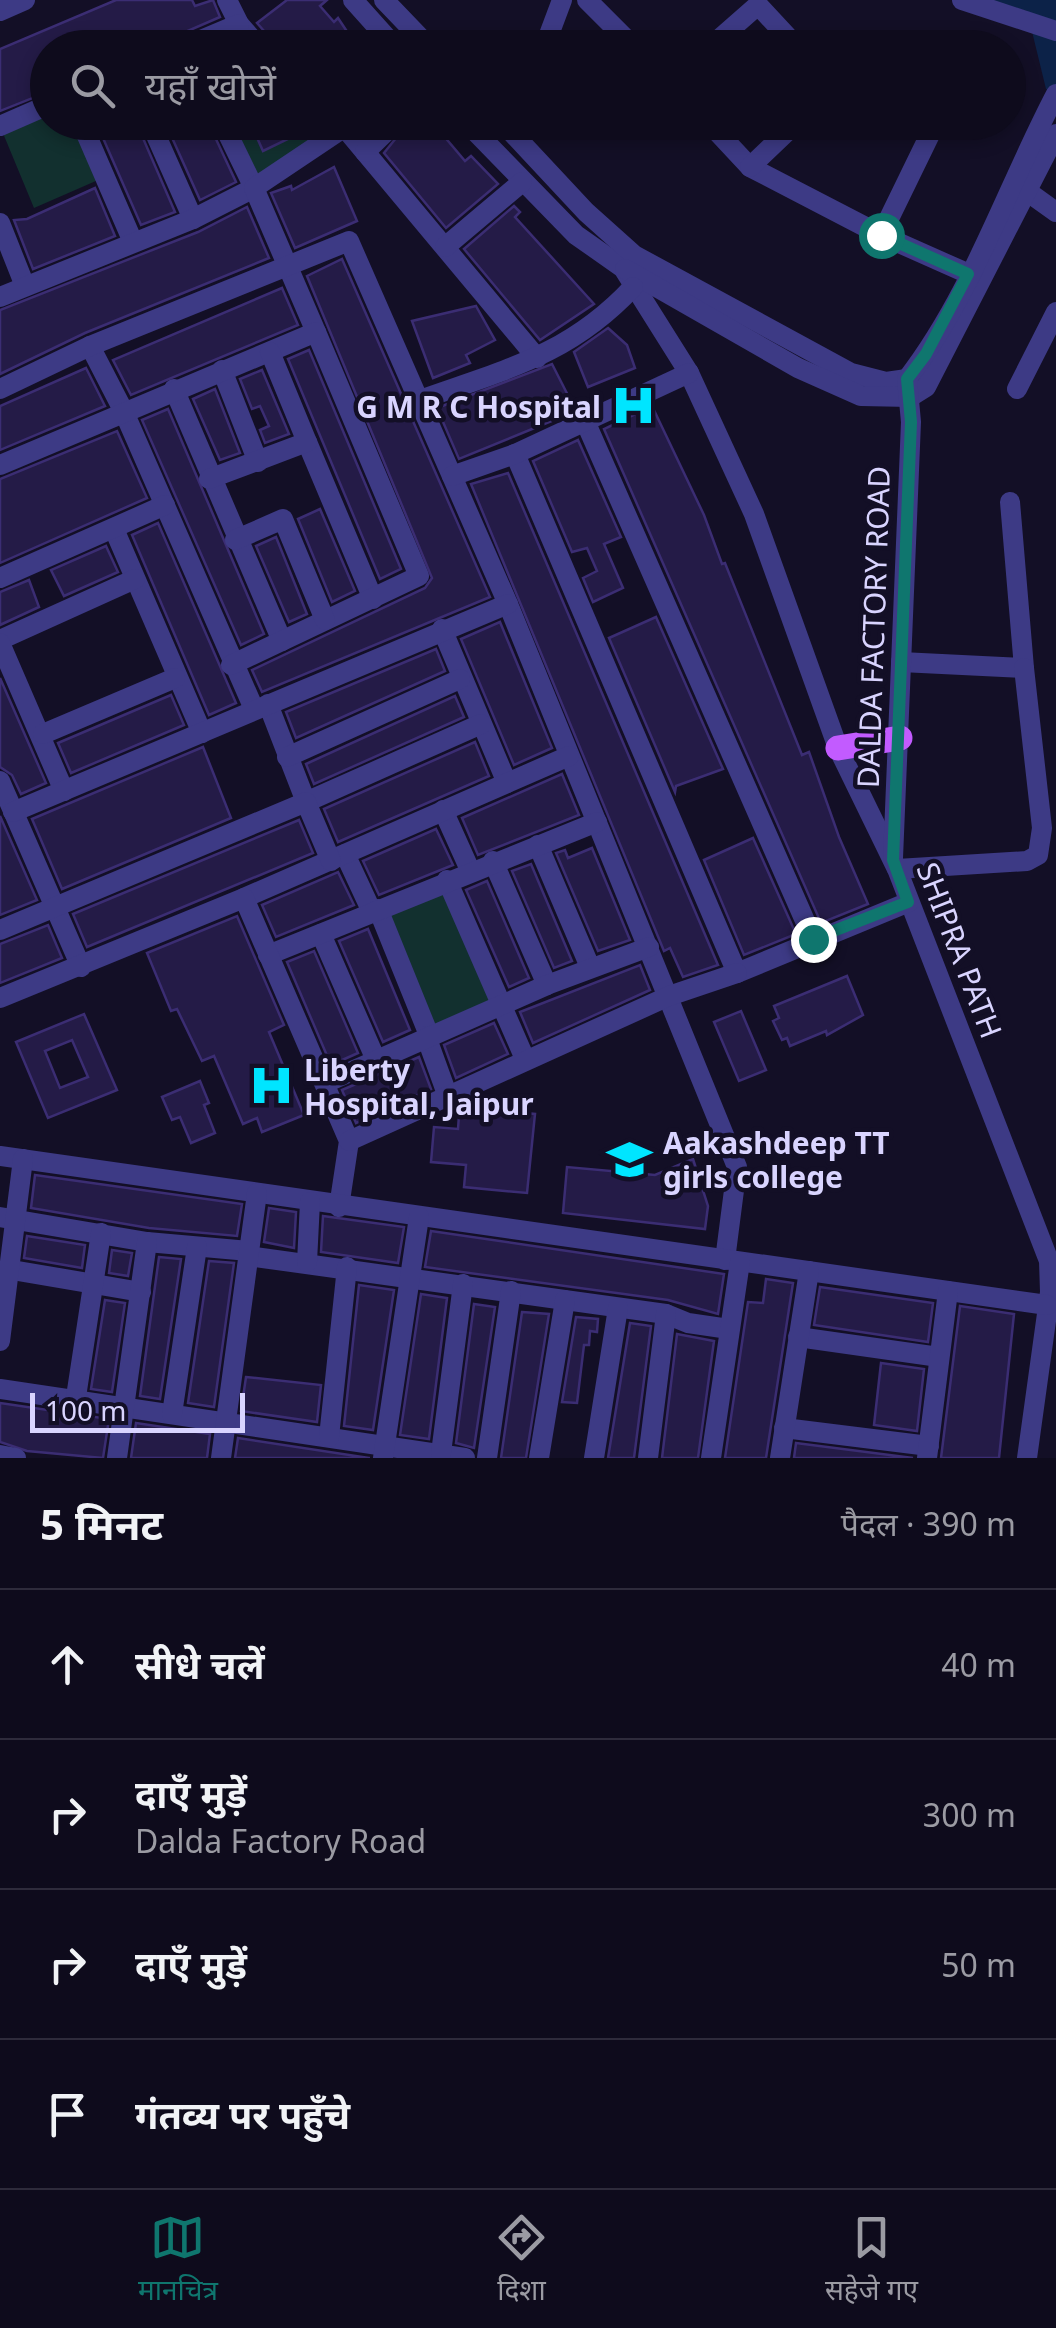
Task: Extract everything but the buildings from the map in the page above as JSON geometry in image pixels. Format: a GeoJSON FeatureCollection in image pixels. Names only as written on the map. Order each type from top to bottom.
{"type":"FeatureCollection","features":[{"type":"Feature","properties":{"kind":"main road"},"geometry":{"type":"LineString","coordinates":[[838,748],[900,738]]}},
{"type":"Feature","properties":{"kind":"street"},"geometry":{"type":"LineString","coordinates":[[0,11],[25,0]]}},
{"type":"Feature","properties":{"kind":"street"},"geometry":{"type":"LineString","coordinates":[[227,0],[245,30]]}},
{"type":"Feature","properties":{"kind":"street"},"geometry":{"type":"LineString","coordinates":[[352,0],[380,30]]}},
{"type":"Feature","properties":{"kind":"street"},"geometry":{"type":"LineString","coordinates":[[384,0],[413,30]]}},
{"type":"Feature","properties":{"kind":"street"},"geometry":{"type":"LineString","coordinates":[[551,30],[562,0]]}},
{"type":"Feature","properties":{"kind":"street"},"geometry":{"type":"LineString","coordinates":[[587,0],[617,30]]}},
{"type":"Feature","properties":{"kind":"street"},"geometry":{"type":"LineString","coordinates":[[962,0],[1056,31]]}},
{"type":"Feature","properties":{"kind":"street"},"geometry":{"type":"LineString","coordinates":[[729,30],[760,2],[783,30]]}},
{"type":"Feature","properties":{"kind":"street"},"geometry":{"type":"LineString","coordinates":[[225,30],[240,24]]}},
{"type":"Feature","properties":{"kind":"street"},"geometry":{"type":"LineString","coordinates":[[908,388],[1056,94]]}},
{"type":"Feature","properties":{"kind":"street"},"geometry":{"type":"LineString","coordinates":[[0,126],[30,113]]}},
{"type":"Feature","properties":{"kind":"street"},"geometry":{"type":"LineString","coordinates":[[417,401],[537,358],[574,340],[603,319],[627,267],[685,285],[851,373],[908,388],[926,387],[1056,134]]}},
{"type":"Feature","properties":{"kind":"street"},"geometry":{"type":"LineString","coordinates":[[89,140],[133,242]]}},
{"type":"Feature","properties":{"kind":"street"},"geometry":{"type":"LineString","coordinates":[[158,140],[193,219]]}},
{"type":"Feature","properties":{"kind":"street"},"geometry":{"type":"LineString","coordinates":[[231,140],[420,576],[231,664]]}},
{"type":"Feature","properties":{"kind":"street"},"geometry":{"type":"LineString","coordinates":[[0,297],[193,219],[254,188],[321,140]]}},
{"type":"Feature","properties":{"kind":"street"},"geometry":{"type":"LineString","coordinates":[[355,140],[537,358]]}},
{"type":"Feature","properties":{"kind":"street"},"geometry":{"type":"LineString","coordinates":[[366,152],[378,140]]}},
{"type":"Feature","properties":{"kind":"street","name":"SHIPRA PATH"},"geometry":{"type":"LineString","coordinates":[[483,140],[576,235],[627,267]]}},
{"type":"Feature","properties":{"kind":"street","name":"SHIPRA PATH"},"geometry":{"type":"LineString","coordinates":[[523,140],[627,267],[690,373],[754,514],[838,748],[895,864],[1049,1261],[1027,1458]]}},
{"type":"Feature","properties":{"kind":"street"},"geometry":{"type":"LineString","coordinates":[[725,140],[750,167],[881,235],[968,274]]}},
{"type":"Feature","properties":{"kind":"street"},"geometry":{"type":"LineString","coordinates":[[750,167],[778,140]]}},
{"type":"Feature","properties":{"kind":"street"},"geometry":{"type":"LineString","coordinates":[[881,235],[927,140]]}},
{"type":"Feature","properties":{"kind":"street"},"geometry":{"type":"LineString","coordinates":[[445,248],[522,182]]}},
{"type":"Feature","properties":{"kind":"street"},"geometry":{"type":"LineString","coordinates":[[1028,192],[1056,212]]}},
{"type":"Feature","properties":{"kind":"street"},"geometry":{"type":"LineString","coordinates":[[0,224],[25,286]]}},
{"type":"Feature","properties":{"kind":"street"},"geometry":{"type":"LineString","coordinates":[[0,389],[90,346],[349,241],[508,604],[738,1167],[729,1329],[711,1458]]}},
{"type":"Feature","properties":{"kind":"street"},"geometry":{"type":"LineString","coordinates":[[1017,389],[1056,312]]}},
{"type":"Feature","properties":{"kind":"street"},"geometry":{"type":"LineString","coordinates":[[0,465],[174,388],[316,332]]}},
{"type":"Feature","properties":{"kind":"street"},"geometry":{"type":"LineString","coordinates":[[90,346],[124,412],[231,664],[261,707],[306,802],[338,858],[375,911],[428,1036],[447,1094]]}},
{"type":"Feature","properties":{"kind":"street"},"geometry":{"type":"LineString","coordinates":[[270,352],[373,599]]}},
{"type":"Feature","properties":{"kind":"street"},"geometry":{"type":"LineString","coordinates":[[222,370],[258,462]]}},
{"type":"Feature","properties":{"kind":"street"},"geometry":{"type":"LineString","coordinates":[[452,476],[515,454],[690,373]]}},
{"type":"Feature","properties":{"kind":"street"},"geometry":{"type":"LineString","coordinates":[[174,388],[235,540],[282,641]]}},
{"type":"Feature","properties":{"kind":"street","name":"DALDA FACTORY ROAD"},"geometry":{"type":"LineString","coordinates":[[895,864],[908,388]]}},
{"type":"Feature","properties":{"kind":"street"},"geometry":{"type":"LineString","coordinates":[[584,420],[813,939]]}},
{"type":"Feature","properties":{"kind":"street"},"geometry":{"type":"LineString","coordinates":[[209,479],[306,442]]}},
{"type":"Feature","properties":{"kind":"street"},"geometry":{"type":"LineString","coordinates":[[515,454],[738,973]]}},
{"type":"Feature","properties":{"kind":"street"},"geometry":{"type":"LineString","coordinates":[[895,864],[1026,862],[1038,855],[1042,828],[1010,502]]}},
{"type":"Feature","properties":{"kind":"street"},"geometry":{"type":"LineString","coordinates":[[0,578],[165,505]]}},
{"type":"Feature","properties":{"kind":"street"},"geometry":{"type":"LineString","coordinates":[[235,540],[283,520],[325,620]]}},
{"type":"Feature","properties":{"kind":"street"},"geometry":{"type":"LineString","coordinates":[[114,529],[202,733]]}},
{"type":"Feature","properties":{"kind":"street"},"geometry":{"type":"LineString","coordinates":[[64,790],[0,641],[136,579]]}},
{"type":"Feature","properties":{"kind":"street"},"geometry":{"type":"LineString","coordinates":[[13,812],[442,628],[508,604]]}},
{"type":"Feature","properties":{"kind":"street"},"geometry":{"type":"LineString","coordinates":[[442,628],[507,783]]}},
{"type":"Feature","properties":{"kind":"street"},"geometry":{"type":"LineString","coordinates":[[901,662],[1024,668]]}},
{"type":"Feature","properties":{"kind":"street"},"geometry":{"type":"LineString","coordinates":[[42,734],[176,678]]}},
{"type":"Feature","properties":{"kind":"street"},"geometry":{"type":"LineString","coordinates":[[287,757],[460,678]]}},
{"type":"Feature","properties":{"kind":"street"},"geometry":{"type":"LineString","coordinates":[[2,923],[53,909],[481,724]]}},
{"type":"Feature","properties":{"kind":"street"},"geometry":{"type":"LineString","coordinates":[[0,998],[244,898],[569,756]]}},
{"type":"Feature","properties":{"kind":"street"},"geometry":{"type":"LineString","coordinates":[[0,780],[53,909],[82,966]]}},
{"type":"Feature","properties":{"kind":"street"},"geometry":{"type":"LineString","coordinates":[[443,810],[470,870]]}},
{"type":"Feature","properties":{"kind":"street"},"geometry":{"type":"LineString","coordinates":[[268,955],[494,860],[597,822]]}},
{"type":"Feature","properties":{"kind":"street"},"geometry":{"type":"LineString","coordinates":[[538,844],[590,968]]}},
{"type":"Feature","properties":{"kind":"street"},"geometry":{"type":"LineString","coordinates":[[494,860],[547,984]]}},
{"type":"Feature","properties":{"kind":"street"},"geometry":{"type":"LineString","coordinates":[[447,880],[525,1059]]}},
{"type":"Feature","properties":{"kind":"street"},"geometry":{"type":"LineString","coordinates":[[244,898],[349,1140],[339,1206]]}},
{"type":"Feature","properties":{"kind":"street"},"geometry":{"type":"LineString","coordinates":[[349,1140],[669,996],[738,973],[908,902]]}},
{"type":"Feature","properties":{"kind":"street"},"geometry":{"type":"LineString","coordinates":[[321,934],[376,1060]]}},
{"type":"Feature","properties":{"kind":"street"},"geometry":{"type":"LineString","coordinates":[[326,1083],[547,984],[649,947]]}},
{"type":"Feature","properties":{"kind":"street"},"geometry":{"type":"LineString","coordinates":[[0,1156],[1047,1305]]}},
{"type":"Feature","properties":{"kind":"street"},"geometry":{"type":"LineString","coordinates":[[0,1341],[12,1270],[9,1218],[23,1159]]}},
{"type":"Feature","properties":{"kind":"street"},"geometry":{"type":"LineString","coordinates":[[221,1458],[257,1193]]}},
{"type":"Feature","properties":{"kind":"street"},"geometry":{"type":"LineString","coordinates":[[307,1262],[310,1202]]}},
{"type":"Feature","properties":{"kind":"street"},"geometry":{"type":"LineString","coordinates":[[384,1451],[419,1217]]}},
{"type":"Feature","properties":{"kind":"street"},"geometry":{"type":"LineString","coordinates":[[9,1218],[147,1242],[249,1253],[666,1314],[688,1324],[729,1329]]}},
{"type":"Feature","properties":{"kind":"street"},"geometry":{"type":"LineString","coordinates":[[76,1397],[101,1233]]}},
{"type":"Feature","properties":{"kind":"street"},"geometry":{"type":"LineString","coordinates":[[117,1458],[147,1242]]}},
{"type":"Feature","properties":{"kind":"street"},"geometry":{"type":"LineString","coordinates":[[172,1414],[179,1392],[196,1247]]}},
{"type":"Feature","properties":{"kind":"street"},"geometry":{"type":"LineString","coordinates":[[329,1438],[347,1267]]}},
{"type":"Feature","properties":{"kind":"street"},"geometry":{"type":"LineString","coordinates":[[12,1270],[141,1292]]}},
{"type":"Feature","properties":{"kind":"street"},"geometry":{"type":"LineString","coordinates":[[780,1458],[810,1272]]}},
{"type":"Feature","properties":{"kind":"street"},"geometry":{"type":"LineString","coordinates":[[441,1453],[464,1284]]}},
{"type":"Feature","properties":{"kind":"street"},"geometry":{"type":"LineString","coordinates":[[784,1428],[928,1452],[948,1291]]}},
{"type":"Feature","properties":{"kind":"street"},"geometry":{"type":"LineString","coordinates":[[488,1458],[511,1292]]}},
{"type":"Feature","properties":{"kind":"street"},"geometry":{"type":"LineString","coordinates":[[539,1458],[566,1300]]}},
{"type":"Feature","properties":{"kind":"street"},"geometry":{"type":"LineString","coordinates":[[594,1458],[618,1308]]}},
{"type":"Feature","properties":{"kind":"street"},"geometry":{"type":"LineString","coordinates":[[648,1458],[666,1314]]}},
{"type":"Feature","properties":{"kind":"street"},"geometry":{"type":"LineString","coordinates":[[798,1337],[939,1357]]}},
{"type":"Feature","properties":{"kind":"street"},"geometry":{"type":"LineString","coordinates":[[0,1389],[76,1397],[329,1438],[384,1451],[465,1458]]}},
{"type":"Feature","properties":{"kind":"street"},"geometry":{"type":"LineString","coordinates":[[0,1455],[16,1458]]}},
{"type":"Feature","properties":{"kind":"green space"},"geometry":{"type":"Polygon","coordinates":[[[30,113],[30,140],[89,140],[105,177],[34,208],[0,126],[30,113]]]}},
{"type":"Feature","properties":{"kind":"green space"},"geometry":{"type":"Polygon","coordinates":[[[230,140],[317,140],[254,188],[230,140]]]}},
{"type":"Feature","properties":{"kind":"green space"},"geometry":{"type":"Polygon","coordinates":[[[454,877],[504,1003],[426,1036],[369,914],[454,877]]]}},
{"type":"Feature","properties":{"kind":"water"},"geometry":{"type":"Polygon","coordinates":[[[988,0],[1056,0],[1056,93],[1046,89],[1027,11],[988,0]]]}},
{"type":"Feature","properties":{"kind":"place","name":"G M R C Hospital"},"geometry":{"type":"Point","coordinates":[634,406]}},
{"type":"Feature","properties":{"kind":"place","name":"Liberty Hospital, Jaipur"},"geometry":{"type":"Point","coordinates":[271,1086]}},
{"type":"Feature","properties":{"kind":"place","name":"Aakashdeep TT girls college"},"geometry":{"type":"Point","coordinates":[630,1159]}},
{"type":"Feature","properties":{"kind":"route"},"geometry":{"type":"LineString","coordinates":[[813,939],[908,902],[893,860],[911,422],[907,379],[926,354],[968,274],[881,235]]}}]}
